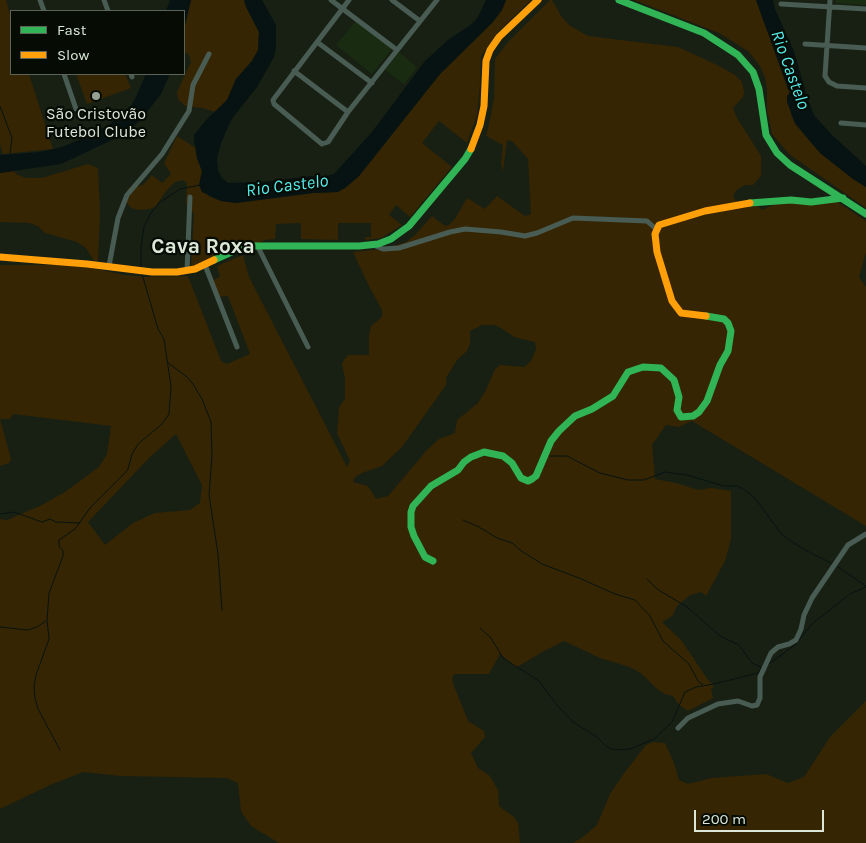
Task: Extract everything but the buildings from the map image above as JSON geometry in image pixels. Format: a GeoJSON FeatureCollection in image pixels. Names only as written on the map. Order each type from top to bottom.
{"type":"FeatureCollection","features":[{"type":"Feature","properties":{"kind":"street"},"geometry":{"type":"LineString","coordinates":[[331,0],[397,50]]}},
{"type":"Feature","properties":{"kind":"street"},"geometry":{"type":"LineString","coordinates":[[349,0],[273,100],[274,104],[322,144],[326,143],[348,112],[437,0]]}},
{"type":"Feature","properties":{"kind":"street"},"geometry":{"type":"LineString","coordinates":[[392,0],[420,21]]}},
{"type":"Feature","properties":{"kind":"street"},"geometry":{"type":"LineString","coordinates":[[0,257],[160,272],[187,271],[205,265],[236,250],[256,245],[372,245],[391,239],[409,226],[465,159],[480,125],[484,106],[486,61],[490,50],[499,37],[538,0]]}},
{"type":"Feature","properties":{"kind":"street"},"geometry":{"type":"LineString","coordinates":[[619,0],[704,33],[728,46],[753,72],[759,89],[766,135],[777,153],[790,165],[866,214]]}},
{"type":"Feature","properties":{"kind":"street"},"geometry":{"type":"LineString","coordinates":[[830,0],[825,76],[829,82],[837,86],[866,88]]}},
{"type":"Feature","properties":{"kind":"street"},"geometry":{"type":"LineString","coordinates":[[781,4],[866,10]]}},
{"type":"Feature","properties":{"kind":"street"},"geometry":{"type":"LineString","coordinates":[[317,42],[372,83]]}},
{"type":"Feature","properties":{"kind":"street"},"geometry":{"type":"LineString","coordinates":[[805,44],[866,48]]}},
{"type":"Feature","properties":{"kind":"street"},"geometry":{"type":"LineString","coordinates":[[109,266],[118,218],[127,195],[162,154],[189,111],[193,85],[209,54]]}},
{"type":"Feature","properties":{"kind":"street"},"geometry":{"type":"LineString","coordinates":[[294,71],[348,112]]}},
{"type":"Feature","properties":{"kind":"street"},"geometry":{"type":"LineString","coordinates":[[64,75],[76,109]]}},
{"type":"Feature","properties":{"kind":"street"},"geometry":{"type":"LineString","coordinates":[[841,123],[866,125]]}},
{"type":"Feature","properties":{"kind":"street"},"geometry":{"type":"LineString","coordinates":[[187,271],[190,197]]}},
{"type":"Feature","properties":{"kind":"street"},"geometry":{"type":"LineString","coordinates":[[433,560],[425,557],[411,528],[413,506],[431,486],[458,470],[470,457],[484,452],[503,456],[512,462],[522,478],[525,480],[532,479],[536,476],[551,441],[558,431],[575,416],[608,400],[617,392],[628,372],[642,367],[661,368],[674,380],[679,397],[677,410],[681,417],[693,416],[699,412],[707,401],[720,365],[728,351],[731,332],[728,323],[724,319],[716,316],[681,312],[672,301],[654,240],[656,229],[659,225],[726,207],[762,202],[790,200],[811,202],[843,198]]}},
{"type":"Feature","properties":{"kind":"street"},"geometry":{"type":"LineString","coordinates":[[372,245],[383,249],[400,248],[465,229],[525,236],[573,218],[647,221],[656,229]]}},
{"type":"Feature","properties":{"kind":"street"},"geometry":{"type":"LineString","coordinates":[[256,245],[308,347]]}},
{"type":"Feature","properties":{"kind":"street"},"geometry":{"type":"LineString","coordinates":[[205,265],[237,348]]}},
{"type":"Feature","properties":{"kind":"street"},"geometry":{"type":"LineString","coordinates":[[678,728],[691,716],[723,702],[738,700],[752,706],[757,705],[760,698],[760,677],[771,653],[778,647],[796,640],[812,598],[848,545],[866,534]]}},
{"type":"Feature","properties":{"kind":"shaded area"},"geometry":{"type":"Polygon","coordinates":[[[0,0],[6,0],[10,14],[10,75],[29,75],[53,149],[3,154],[0,144],[0,0]]]}},
{"type":"Feature","properties":{"kind":"shaded area"},"geometry":{"type":"Polygon","coordinates":[[[191,0],[244,0],[259,32],[258,50],[252,61],[236,79],[227,100],[215,112],[203,108],[185,106],[178,99],[177,92],[191,62],[189,55],[185,53],[185,25],[191,0]]]}},
{"type":"Feature","properties":{"kind":"shaded area"},"geometry":{"type":"Polygon","coordinates":[[[506,0],[531,0],[498,32],[481,56],[477,115],[467,143],[439,121],[422,143],[452,167],[410,217],[396,205],[389,215],[402,225],[381,238],[365,240],[365,237],[371,237],[371,223],[338,223],[338,240],[301,239],[301,223],[276,224],[275,239],[264,240],[260,245],[191,268],[194,214],[186,204],[187,183],[183,180],[175,182],[156,206],[150,209],[140,210],[131,208],[124,199],[128,188],[143,185],[152,175],[162,183],[171,174],[164,163],[177,136],[196,148],[197,158],[202,171],[200,181],[208,196],[221,201],[236,203],[313,193],[338,192],[359,176],[440,74],[492,23],[502,10],[506,0]]]}},
{"type":"Feature","properties":{"kind":"shaded area"},"geometry":{"type":"Polygon","coordinates":[[[550,0],[552,0],[561,16],[569,25],[588,36],[678,47],[717,65],[735,75],[742,82],[743,97],[733,108],[737,118],[761,156],[761,176],[753,185],[745,185],[736,190],[733,197],[736,201],[757,205],[762,210],[784,200],[836,201],[866,221],[866,252],[859,277],[866,287],[866,526],[692,421],[679,427],[666,425],[652,445],[655,479],[698,490],[711,488],[731,491],[731,539],[725,561],[706,596],[701,592],[690,595],[677,606],[672,616],[662,622],[681,640],[708,680],[714,685],[711,690],[713,698],[688,711],[679,705],[673,696],[657,689],[642,674],[630,667],[600,658],[564,641],[517,667],[500,654],[489,674],[454,674],[452,679],[454,686],[468,721],[484,731],[485,737],[471,753],[478,768],[490,776],[498,790],[499,806],[515,818],[518,823],[520,843],[279,843],[251,826],[241,811],[238,783],[227,778],[121,776],[83,772],[50,785],[0,809],[0,519],[7,520],[42,505],[65,492],[99,467],[107,454],[111,426],[13,414],[10,419],[0,419],[0,265],[67,265],[146,277],[188,276],[221,361],[227,364],[250,354],[228,296],[217,297],[211,281],[220,277],[217,266],[243,255],[249,277],[347,467],[350,461],[337,433],[339,408],[345,398],[345,379],[342,363],[348,355],[369,355],[371,326],[382,317],[382,310],[353,252],[383,249],[406,242],[432,216],[445,226],[449,225],[455,219],[467,198],[485,209],[497,196],[525,216],[531,214],[528,159],[512,141],[507,140],[503,171],[501,164],[503,145],[486,136],[494,98],[495,59],[508,42],[550,0]],[[482,325],[470,331],[470,344],[467,351],[457,360],[446,378],[446,385],[402,447],[382,466],[354,478],[353,482],[368,486],[376,499],[388,496],[427,450],[439,439],[455,433],[457,420],[478,403],[495,369],[500,365],[524,367],[531,361],[536,349],[535,342],[514,337],[494,325],[482,325]],[[176,434],[150,457],[88,522],[105,545],[133,523],[155,513],[190,510],[200,503],[202,485],[176,434]]]}},
{"type":"Feature","properties":{"kind":"shaded area"},"geometry":{"type":"Polygon","coordinates":[[[634,0],[756,0],[790,92],[791,115],[795,124],[820,153],[866,187],[866,208],[789,154],[772,134],[767,111],[765,77],[760,66],[748,51],[719,33],[634,0]]]}},
{"type":"Feature","properties":{"kind":"shaded area"},"geometry":{"type":"Polygon","coordinates":[[[836,0],[866,0],[866,5],[836,3],[836,0]]]}},
{"type":"Feature","properties":{"kind":"shaded area"},"geometry":{"type":"Polygon","coordinates":[[[356,21],[392,49],[372,74],[336,45],[356,21]]]}},
{"type":"Feature","properties":{"kind":"shaded area"},"geometry":{"type":"Polygon","coordinates":[[[399,52],[417,67],[404,84],[385,70],[399,52]]]}},
{"type":"Feature","properties":{"kind":"shaded area","name":"São Cristovão Futebol Clube"},"geometry":{"type":"Polygon","coordinates":[[[76,75],[125,75],[131,88],[87,104],[76,75]]]}},
{"type":"Feature","properties":{"kind":"shaded area"},"geometry":{"type":"Polygon","coordinates":[[[88,164],[98,168],[100,213],[98,261],[94,261],[86,248],[77,242],[45,233],[38,226],[29,223],[0,222],[0,173],[14,171],[16,174],[26,178],[42,178],[88,164]]]}},
{"type":"Feature","properties":{"kind":"shaded area"},"geometry":{"type":"Polygon","coordinates":[[[0,419],[11,459],[9,463],[0,466],[0,419]]]}},
{"type":"Feature","properties":{"kind":"shaded area"},"geometry":{"type":"Polygon","coordinates":[[[866,701],[866,843],[573,843],[597,825],[610,794],[646,745],[653,742],[665,743],[679,780],[688,784],[712,778],[766,774],[788,783],[804,777],[830,737],[866,701]]]}},
{"type":"Feature","properties":{"kind":"water"},"geometry":{"type":"Polygon","coordinates":[[[170,0],[191,0],[185,25],[185,10],[166,10],[170,0]]]}},
{"type":"Feature","properties":{"kind":"water","name":"Rio Castelo"},"geometry":{"type":"Polygon","coordinates":[[[244,0],[262,0],[276,25],[276,48],[274,57],[257,87],[231,120],[221,143],[217,159],[218,171],[228,183],[262,182],[311,176],[321,177],[334,174],[372,132],[425,61],[448,40],[472,24],[478,17],[486,0],[506,0],[502,10],[492,23],[440,74],[359,176],[345,188],[338,192],[313,193],[236,203],[221,201],[202,192],[199,185],[202,171],[197,158],[194,135],[206,120],[227,100],[236,79],[252,61],[258,50],[259,32],[244,0]]]}},
{"type":"Feature","properties":{"kind":"water","name":"Rio Castelo"},"geometry":{"type":"Polygon","coordinates":[[[756,0],[773,0],[775,9],[794,51],[814,115],[831,134],[866,166],[866,187],[820,153],[795,123],[787,102],[787,96],[790,92],[756,0]]]}},
{"type":"Feature","properties":{"kind":"water"},"geometry":{"type":"Polygon","coordinates":[[[146,75],[170,75],[161,94],[143,117],[127,133],[61,164],[0,173],[0,155],[40,152],[62,147],[95,133],[111,123],[130,107],[146,75]]]}},
{"type":"Feature","properties":{"kind":"waterway"},"geometry":{"type":"LineString","coordinates":[[0,106],[12,138],[10,153]]}},
{"type":"Feature","properties":{"kind":"waterway"},"geometry":{"type":"LineString","coordinates":[[141,267],[144,227],[151,213],[159,203],[180,189],[200,185]]}},
{"type":"Feature","properties":{"kind":"waterway"},"geometry":{"type":"LineString","coordinates":[[60,750],[38,709],[34,686],[49,639],[47,620],[49,593],[63,556],[59,540],[75,529],[90,508],[125,473],[138,444],[162,424],[169,414],[171,386],[164,339],[158,329],[142,274]]}},
{"type":"Feature","properties":{"kind":"waterway"},"geometry":{"type":"LineString","coordinates":[[167,362],[193,384],[202,399],[211,422],[212,455],[209,495],[218,554],[222,610]]}},
{"type":"Feature","properties":{"kind":"waterway"},"geometry":{"type":"LineString","coordinates":[[550,456],[567,456],[600,473],[628,480],[644,480],[665,472],[687,475],[724,486],[737,486],[755,498],[782,535],[805,550],[831,563]]}},
{"type":"Feature","properties":{"kind":"waterway"},"geometry":{"type":"LineString","coordinates":[[0,514],[14,512],[42,522],[50,519],[56,522],[80,523]]}},
{"type":"Feature","properties":{"kind":"waterway"},"geometry":{"type":"LineString","coordinates":[[463,520],[497,538],[512,543],[542,564],[615,594],[635,600],[650,616],[663,641],[689,664],[698,681],[703,685]]}},
{"type":"Feature","properties":{"kind":"waterway"},"geometry":{"type":"LineString","coordinates":[[838,567],[866,586]]}},
{"type":"Feature","properties":{"kind":"waterway"},"geometry":{"type":"LineString","coordinates":[[647,579],[657,589],[687,607],[720,636],[739,645],[752,663],[761,667]]}},
{"type":"Feature","properties":{"kind":"waterway"},"geometry":{"type":"LineString","coordinates":[[769,664],[796,644],[812,624],[850,594],[866,587]]}},
{"type":"Feature","properties":{"kind":"waterway"},"geometry":{"type":"LineString","coordinates":[[0,627],[28,630],[46,621]]}},
{"type":"Feature","properties":{"kind":"waterway"},"geometry":{"type":"LineString","coordinates":[[480,628],[491,638],[503,658],[539,681],[556,704],[573,722],[614,750],[630,749],[654,739],[672,722],[685,692],[696,687],[758,673],[761,668]]}},
{"type":"Feature","properties":{"kind":"traffic: fast"},"geometry":{"type":"LineString","coordinates":[[619,0],[704,33],[738,55],[753,72],[759,89],[766,135],[777,153],[790,165],[866,214]]}},
{"type":"Feature","properties":{"kind":"traffic: fast"},"geometry":{"type":"LineString","coordinates":[[214,260],[236,250],[251,246],[359,246],[378,244],[391,239],[409,226],[465,159],[471,149]]}},
{"type":"Feature","properties":{"kind":"traffic: fast"},"geometry":{"type":"LineString","coordinates":[[750,203],[791,200],[811,202],[843,198]]}},
{"type":"Feature","properties":{"kind":"traffic: fast"},"geometry":{"type":"LineString","coordinates":[[433,561],[425,557],[414,536],[411,527],[413,506],[431,486],[458,470],[471,457],[484,452],[503,456],[512,463],[521,478],[528,481],[532,479],[536,476],[551,441],[559,431],[575,416],[592,409],[613,396],[628,372],[643,367],[661,368],[674,380],[679,397],[677,410],[681,417],[693,416],[699,412],[707,401],[720,365],[728,351],[731,331],[724,319],[706,316]]}},
{"type":"Feature","properties":{"kind":"traffic: slow"},"geometry":{"type":"LineString","coordinates":[[471,149],[480,125],[484,106],[486,61],[490,50],[499,37],[538,0]]}},
{"type":"Feature","properties":{"kind":"traffic: slow"},"geometry":{"type":"LineString","coordinates":[[706,316],[681,313],[672,301],[657,252],[655,234],[659,225],[705,211],[750,203]]}},
{"type":"Feature","properties":{"kind":"traffic: slow"},"geometry":{"type":"LineString","coordinates":[[0,257],[87,264],[152,272],[177,272],[195,269],[214,260]]}},
{"type":"Feature","properties":{"kind":"place","name":"São Cristovão Futebol Clube"},"geometry":{"type":"Point","coordinates":[96,96]}},
{"type":"Feature","properties":{"kind":"district","name":"Cava Roxa"},"geometry":{"type":"Point","coordinates":[203,247]}}]}
